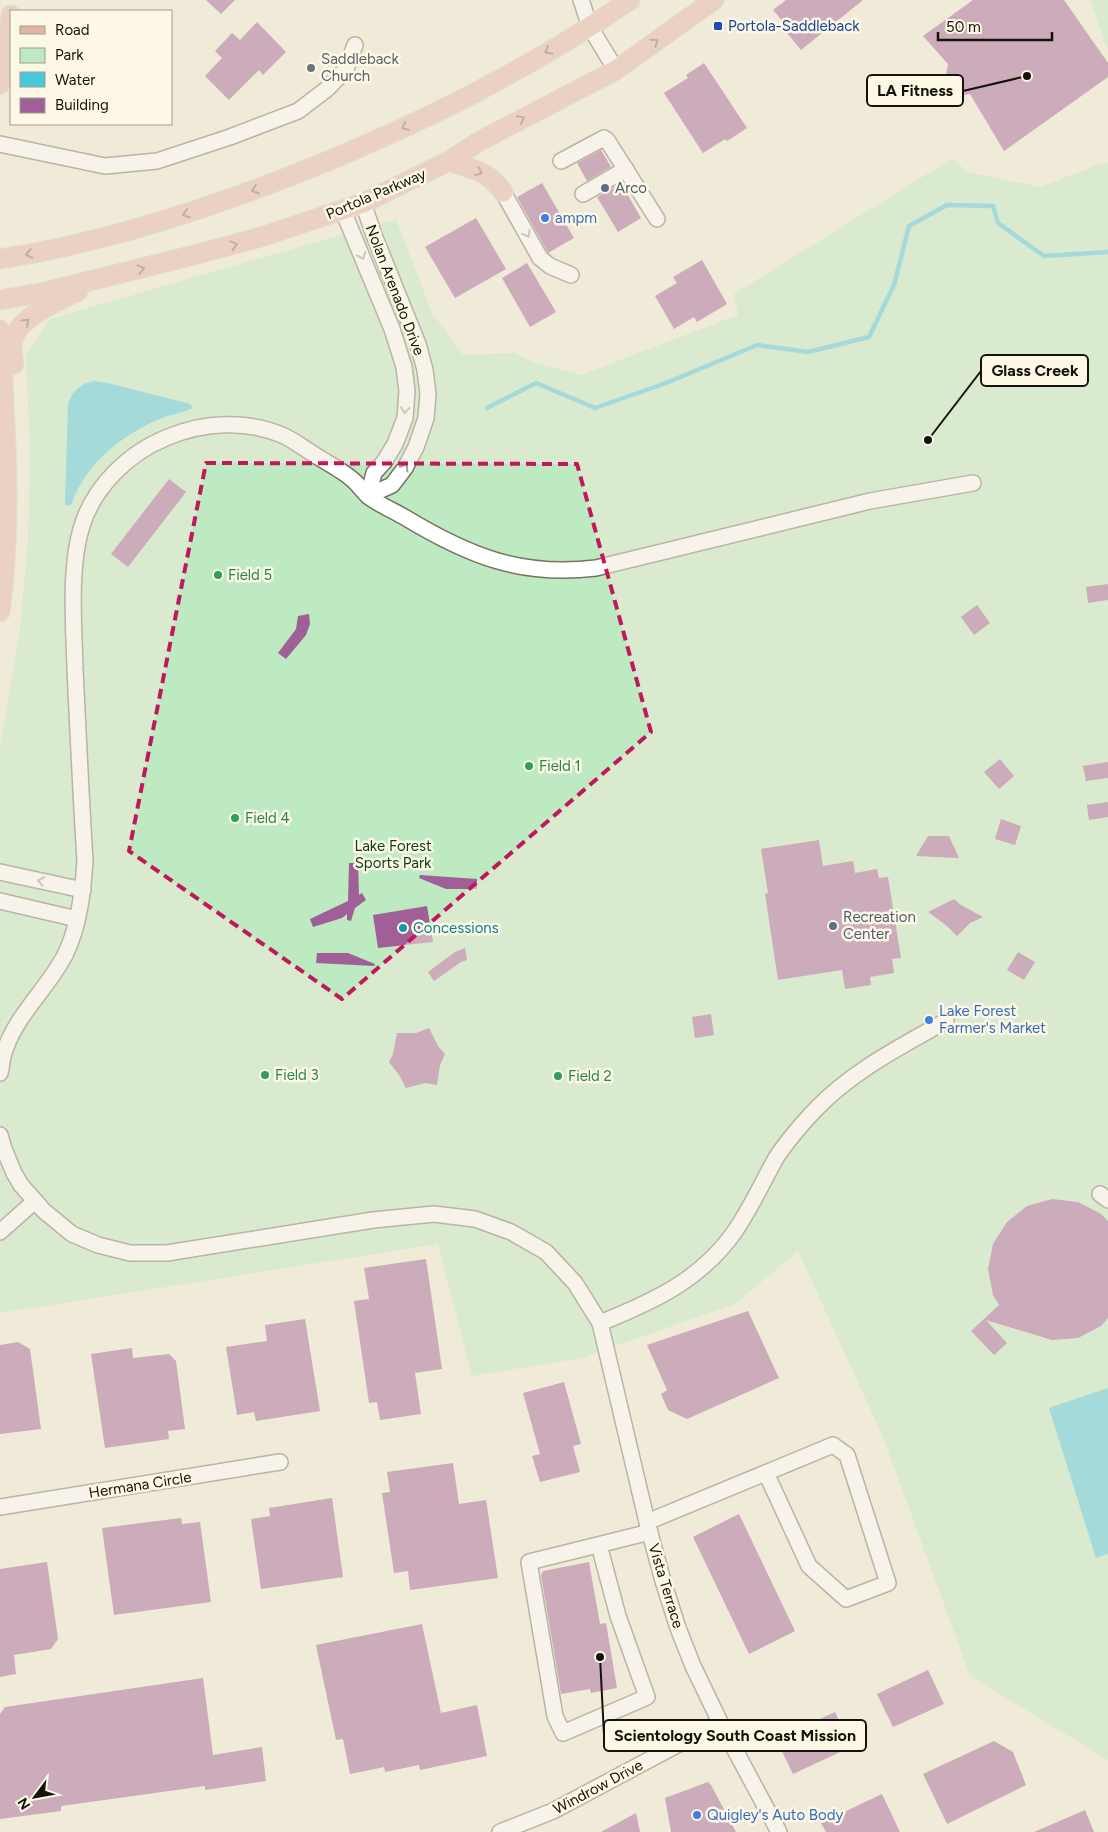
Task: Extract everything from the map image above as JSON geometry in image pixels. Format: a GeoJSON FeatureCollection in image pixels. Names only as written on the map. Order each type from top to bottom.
{"type":"FeatureCollection","features":[{"type":"Feature","properties":{"kind":"main road"},"geometry":{"type":"LineString","coordinates":[[0,259],[33,254],[144,227],[250,193],[355,151],[476,93],[590,27],[630,0]]}},
{"type":"Feature","properties":{"kind":"main road","name":"Portola Parkway"},"geometry":{"type":"LineString","coordinates":[[0,300],[96,280],[261,237],[343,211],[449,161],[478,142],[616,70],[714,0]]}},
{"type":"Feature","properties":{"kind":"main road"},"geometry":{"type":"LineString","coordinates":[[0,84],[6,64],[10,23]]}},
{"type":"Feature","properties":{"kind":"main road"},"geometry":{"type":"LineString","coordinates":[[449,161],[486,174],[496,181],[503,192]]}},
{"type":"Feature","properties":{"kind":"main road"},"geometry":{"type":"LineString","coordinates":[[6,453],[14,374],[13,340],[20,327],[28,318],[96,280]]}},
{"type":"Feature","properties":{"kind":"main road"},"geometry":{"type":"LineString","coordinates":[[0,330],[8,496],[3,592],[0,612]]}},
{"type":"Feature","properties":{"kind":"street"},"geometry":{"type":"LineString","coordinates":[[581,0],[590,27],[616,70]]}},
{"type":"Feature","properties":{"kind":"street"},"geometry":{"type":"LineString","coordinates":[[0,144],[105,166],[157,161],[230,137],[298,111],[327,89],[346,69],[355,45]]}},
{"type":"Feature","properties":{"kind":"street"},"geometry":{"type":"LineString","coordinates":[[560,161],[604,138],[610,143],[657,219]]}},
{"type":"Feature","properties":{"kind":"street"},"geometry":{"type":"LineString","coordinates":[[583,194],[626,169]]}},
{"type":"Feature","properties":{"kind":"street"},"geometry":{"type":"LineString","coordinates":[[503,192],[540,258],[550,266],[571,275]]}},
{"type":"Feature","properties":{"kind":"street","name":"Nolan Arenado Drive"},"geometry":{"type":"LineString","coordinates":[[363,202],[374,235],[418,344],[425,370],[428,394],[426,418],[416,448],[405,468],[392,485],[368,496]]}},
{"type":"Feature","properties":{"kind":"street","name":"Nolan Arenado Drive"},"geometry":{"type":"LineString","coordinates":[[343,211],[392,329],[404,367],[407,391],[405,418],[391,450],[384,462],[374,473],[368,496]]}},
{"type":"Feature","properties":{"kind":"street"},"geometry":{"type":"LineString","coordinates":[[0,1073],[5,1050],[16,1027],[65,955],[74,932],[83,890],[85,861],[74,640],[74,578],[81,530],[87,512],[97,494],[120,466],[149,445],[179,432],[219,425],[250,425],[283,435],[353,480],[368,496],[433,535],[470,552],[516,566],[571,571],[618,564],[870,501],[973,483]]}},
{"type":"Feature","properties":{"kind":"street"},"geometry":{"type":"LineString","coordinates":[[0,872],[83,890]]}},
{"type":"Feature","properties":{"kind":"street"},"geometry":{"type":"LineString","coordinates":[[0,901],[77,919]]}},
{"type":"Feature","properties":{"kind":"street"},"geometry":{"type":"LineString","coordinates":[[600,1323],[660,1297],[699,1270],[733,1234],[777,1156],[815,1110],[853,1075],[946,1021]]}},
{"type":"Feature","properties":{"kind":"street","name":"Vista Terrace"},"geometry":{"type":"LineString","coordinates":[[0,1135],[14,1172],[35,1201],[72,1234],[98,1245],[130,1253],[167,1253],[373,1220],[434,1214],[475,1218],[511,1232],[546,1252],[575,1283],[600,1323],[648,1527],[678,1628],[693,1666],[720,1722],[779,1832]]}},
{"type":"Feature","properties":{"kind":"street"},"geometry":{"type":"LineString","coordinates":[[0,1232],[35,1201]]}},
{"type":"Feature","properties":{"kind":"street"},"geometry":{"type":"LineString","coordinates":[[599,1545],[618,1616],[647,1697],[563,1733],[555,1716],[529,1562],[599,1545],[648,1527],[766,1473],[833,1445],[847,1455],[888,1583],[846,1599],[808,1566],[766,1473]]}},
{"type":"Feature","properties":{"kind":"street","name":"Hermana Circle"},"geometry":{"type":"LineString","coordinates":[[0,1508],[280,1462]]}},
{"type":"Feature","properties":{"kind":"street","name":"Windrow Drive"},"geometry":{"type":"LineString","coordinates":[[500,1832],[552,1811],[720,1722]]}},
{"type":"Feature","properties":{"kind":"highlighted area"},"geometry":{"type":"Polygon","coordinates":[[[206,463],[577,464],[651,732],[342,999],[129,851],[206,463]]]}},
{"type":"Feature","properties":{"kind":"green space"},"geometry":{"type":"Polygon","coordinates":[[[1090,0],[1108,0],[1108,50],[1090,0]]]}},
{"type":"Feature","properties":{"kind":"green space","name":"Lake Forest Sports Park"},"geometry":{"type":"Polygon","coordinates":[[[953,158],[967,172],[1040,187],[1100,164],[1108,163],[1108,1760],[970,1676],[883,1437],[798,1251],[735,1304],[581,1358],[472,1376],[438,1244],[0,1313],[0,748],[19,637],[28,542],[30,450],[26,354],[50,319],[396,219],[432,313],[463,355],[514,353],[533,362],[581,375],[738,315],[734,294],[953,158]]]}},
{"type":"Feature","properties":{"kind":"water"},"geometry":{"type":"Polygon","coordinates":[[[94,381],[190,404],[193,408],[157,420],[117,444],[94,465],[85,477],[71,505],[68,506],[65,504],[65,500],[68,405],[77,389],[94,381]]]}},
{"type":"Feature","properties":{"kind":"water"},"geometry":{"type":"Polygon","coordinates":[[[1108,1388],[1108,1554],[1096,1558],[1049,1408],[1108,1388]]]}},
{"type":"Feature","properties":{"kind":"building"},"geometry":{"type":"Polygon","coordinates":[[[206,0],[235,0],[221,14],[206,0]]]}},
{"type":"Feature","properties":{"kind":"building"},"geometry":{"type":"Polygon","coordinates":[[[786,0],[863,0],[801,50],[787,33],[790,30],[773,10],[786,0]]]}},
{"type":"Feature","properties":{"kind":"building"},"geometry":{"type":"Polygon","coordinates":[[[973,0],[1064,0],[1108,63],[1108,77],[1004,151],[970,94],[965,95],[953,91],[949,87],[946,75],[948,64],[923,36],[973,0]]]}},
{"type":"Feature","properties":{"kind":"building"},"geometry":{"type":"Polygon","coordinates":[[[257,22],[286,52],[263,75],[259,70],[229,100],[205,76],[222,58],[215,51],[232,33],[240,40],[257,22]]]}},
{"type":"Feature","properties":{"kind":"building"},"geometry":{"type":"Polygon","coordinates":[[[704,63],[747,128],[703,153],[664,93],[688,78],[686,75],[704,63]]]}},
{"type":"Feature","properties":{"kind":"building"},"geometry":{"type":"Polygon","coordinates":[[[601,150],[611,167],[587,181],[577,163],[601,150]]]}},
{"type":"Feature","properties":{"kind":"building","name":"ampm"},"geometry":{"type":"Polygon","coordinates":[[[542,183],[574,238],[548,253],[517,197],[542,183]]]}},
{"type":"Feature","properties":{"kind":"building"},"geometry":{"type":"Polygon","coordinates":[[[621,183],[641,218],[618,232],[597,197],[621,183]]]}},
{"type":"Feature","properties":{"kind":"building"},"geometry":{"type":"Polygon","coordinates":[[[476,218],[506,269],[455,298],[425,247],[476,218]]]}},
{"type":"Feature","properties":{"kind":"building"},"geometry":{"type":"Polygon","coordinates":[[[702,260],[727,304],[697,322],[694,317],[674,329],[655,296],[677,283],[673,277],[702,260]]]}},
{"type":"Feature","properties":{"kind":"building"},"geometry":{"type":"Polygon","coordinates":[[[527,263],[556,312],[530,327],[502,278],[527,263]]]}},
{"type":"Feature","properties":{"kind":"building"},"geometry":{"type":"Polygon","coordinates":[[[169,479],[186,492],[128,567],[111,554],[169,479]]]}},
{"type":"Feature","properties":{"kind":"building"},"geometry":{"type":"Polygon","coordinates":[[[1108,584],[1108,600],[1088,603],[1086,587],[1108,584]]]}},
{"type":"Feature","properties":{"kind":"building"},"geometry":{"type":"Polygon","coordinates":[[[977,605],[990,623],[974,635],[961,617],[977,605]]]}},
{"type":"Feature","properties":{"kind":"building"},"geometry":{"type":"Polygon","coordinates":[[[309,614],[310,624],[306,635],[286,659],[278,653],[296,629],[298,616],[309,614]]]}},
{"type":"Feature","properties":{"kind":"building"},"geometry":{"type":"Polygon","coordinates":[[[1000,759],[1014,776],[999,789],[984,772],[1000,759]]]}},
{"type":"Feature","properties":{"kind":"building"},"geometry":{"type":"Polygon","coordinates":[[[1108,762],[1108,778],[1086,781],[1083,766],[1108,762]]]}},
{"type":"Feature","properties":{"kind":"building"},"geometry":{"type":"Polygon","coordinates":[[[1108,802],[1108,817],[1089,820],[1087,805],[1108,802]]]}},
{"type":"Feature","properties":{"kind":"building"},"geometry":{"type":"Polygon","coordinates":[[[1001,819],[1021,826],[1015,845],[995,839],[1001,819]]]}},
{"type":"Feature","properties":{"kind":"building"},"geometry":{"type":"Polygon","coordinates":[[[928,836],[949,836],[959,858],[916,856],[928,836]]]}},
{"type":"Feature","properties":{"kind":"building","name":"Recreation Center"},"geometry":{"type":"Polygon","coordinates":[[[819,840],[823,866],[853,861],[855,873],[877,869],[879,878],[888,877],[901,958],[892,959],[894,973],[870,977],[871,985],[845,989],[842,970],[778,980],[765,894],[768,893],[761,849],[819,840]]]}},
{"type":"Feature","properties":{"kind":"building"},"geometry":{"type":"Polygon","coordinates":[[[349,863],[358,863],[359,895],[362,893],[366,900],[355,908],[351,921],[347,920],[347,914],[342,918],[313,927],[310,919],[348,901],[349,863]]]}},
{"type":"Feature","properties":{"kind":"building"},"geometry":{"type":"Polygon","coordinates":[[[420,875],[477,879],[477,889],[446,889],[419,878],[420,875]]]}},
{"type":"Feature","properties":{"kind":"building"},"geometry":{"type":"Polygon","coordinates":[[[954,899],[983,917],[970,923],[957,936],[928,912],[954,899]]]}},
{"type":"Feature","properties":{"kind":"building","name":"Concessions"},"geometry":{"type":"Polygon","coordinates":[[[427,906],[433,942],[378,948],[373,915],[427,906]]]}},
{"type":"Feature","properties":{"kind":"building"},"geometry":{"type":"Polygon","coordinates":[[[465,948],[467,960],[461,962],[434,981],[428,972],[455,952],[465,948]]]}},
{"type":"Feature","properties":{"kind":"building"},"geometry":{"type":"Polygon","coordinates":[[[1018,952],[1035,962],[1024,980],[1007,970],[1018,952]]]}},
{"type":"Feature","properties":{"kind":"building"},"geometry":{"type":"Polygon","coordinates":[[[317,953],[348,953],[375,964],[374,966],[316,963],[317,953]]]}},
{"type":"Feature","properties":{"kind":"building"},"geometry":{"type":"Polygon","coordinates":[[[711,1014],[714,1035],[695,1038],[692,1017],[711,1014]]]}},
{"type":"Feature","properties":{"kind":"building"},"geometry":{"type":"Polygon","coordinates":[[[429,1028],[438,1046],[445,1054],[440,1065],[437,1085],[425,1083],[406,1088],[389,1062],[393,1054],[397,1033],[416,1033],[429,1028]]]}},
{"type":"Feature","properties":{"kind":"building"},"geometry":{"type":"Polygon","coordinates":[[[1052,1199],[1078,1202],[1101,1214],[1108,1221],[1108,1318],[1101,1326],[1078,1338],[1052,1340],[986,1320],[1007,1343],[994,1355],[971,1331],[999,1305],[993,1295],[988,1269],[993,1244],[1007,1222],[1027,1206],[1052,1199]]]}},
{"type":"Feature","properties":{"kind":"building"},"geometry":{"type":"Polygon","coordinates":[[[426,1259],[442,1369],[415,1373],[421,1414],[380,1420],[377,1402],[369,1403],[354,1301],[369,1299],[364,1268],[426,1259]]]}},
{"type":"Feature","properties":{"kind":"building"},"geometry":{"type":"Polygon","coordinates":[[[748,1311],[779,1378],[687,1419],[668,1410],[661,1394],[667,1390],[647,1345],[748,1311]]]}},
{"type":"Feature","properties":{"kind":"building"},"geometry":{"type":"Polygon","coordinates":[[[305,1319],[320,1411],[256,1421],[254,1412],[237,1415],[226,1347],[267,1341],[265,1325],[305,1319]]]}},
{"type":"Feature","properties":{"kind":"building"},"geometry":{"type":"Polygon","coordinates":[[[18,1342],[30,1349],[41,1429],[0,1434],[0,1345],[18,1342]]]}},
{"type":"Feature","properties":{"kind":"building"},"geometry":{"type":"Polygon","coordinates":[[[132,1348],[133,1358],[169,1354],[176,1361],[185,1429],[168,1431],[169,1439],[105,1448],[91,1354],[132,1348]]]}},
{"type":"Feature","properties":{"kind":"building"},"geometry":{"type":"Polygon","coordinates":[[[564,1382],[581,1444],[573,1446],[580,1472],[540,1482],[532,1456],[540,1454],[523,1393],[564,1382]]]}},
{"type":"Feature","properties":{"kind":"building"},"geometry":{"type":"Polygon","coordinates":[[[453,1463],[459,1504],[486,1500],[498,1578],[410,1590],[408,1571],[394,1573],[382,1493],[390,1492],[387,1472],[453,1463]]]}},
{"type":"Feature","properties":{"kind":"building"},"geometry":{"type":"Polygon","coordinates":[[[332,1498],[343,1577],[261,1589],[251,1519],[270,1516],[269,1508],[332,1498]]]}},
{"type":"Feature","properties":{"kind":"building"},"geometry":{"type":"Polygon","coordinates":[[[739,1514],[795,1631],[749,1654],[693,1537],[739,1514]]]}},
{"type":"Feature","properties":{"kind":"building"},"geometry":{"type":"Polygon","coordinates":[[[181,1518],[182,1524],[200,1522],[211,1602],[114,1615],[102,1528],[181,1518]]]}},
{"type":"Feature","properties":{"kind":"building"},"geometry":{"type":"Polygon","coordinates":[[[47,1562],[58,1639],[51,1649],[14,1655],[16,1674],[0,1677],[0,1569],[47,1562]]]}},
{"type":"Feature","properties":{"kind":"building"},"geometry":{"type":"Polygon","coordinates":[[[589,1562],[600,1624],[606,1623],[617,1688],[591,1693],[590,1689],[561,1694],[541,1575],[543,1571],[589,1562]]]}},
{"type":"Feature","properties":{"kind":"building"},"geometry":{"type":"Polygon","coordinates":[[[422,1624],[441,1713],[477,1705],[487,1756],[420,1770],[419,1765],[385,1772],[384,1767],[350,1774],[343,1739],[336,1740],[316,1645],[422,1624]]]}},
{"type":"Feature","properties":{"kind":"building"},"geometry":{"type":"Polygon","coordinates":[[[928,1670],[944,1704],[893,1727],[877,1694],[928,1670]]]}},
{"type":"Feature","properties":{"kind":"building"},"geometry":{"type":"Polygon","coordinates":[[[203,1678],[213,1755],[262,1747],[266,1781],[205,1790],[205,1786],[61,1806],[61,1811],[0,1819],[0,1714],[5,1707],[203,1678]]]}},
{"type":"Feature","properties":{"kind":"building"},"geometry":{"type":"Polygon","coordinates":[[[835,1712],[851,1747],[793,1774],[776,1739],[835,1712]]]}},
{"type":"Feature","properties":{"kind":"building"},"geometry":{"type":"Polygon","coordinates":[[[994,1741],[1013,1752],[1026,1785],[947,1824],[923,1774],[994,1741]]]}},
{"type":"Feature","properties":{"kind":"building","name":"Quigley's Auto Body"},"geometry":{"type":"Polygon","coordinates":[[[708,1782],[736,1832],[671,1832],[665,1798],[708,1782]]]}},
{"type":"Feature","properties":{"kind":"building"},"geometry":{"type":"Polygon","coordinates":[[[882,1794],[900,1832],[826,1832],[821,1823],[882,1794]]]}},
{"type":"Feature","properties":{"kind":"building"},"geometry":{"type":"Polygon","coordinates":[[[1085,1810],[1094,1832],[1034,1832],[1085,1810]]]}},
{"type":"Feature","properties":{"kind":"building"},"geometry":{"type":"Polygon","coordinates":[[[636,1813],[640,1832],[601,1832],[636,1813]]]}},
{"type":"Feature","properties":{"kind":"waterway"},"geometry":{"type":"LineString","coordinates":[[487,408],[536,383],[595,408],[666,383],[757,345],[808,352],[869,337],[894,285],[909,226],[947,205],[993,206],[998,223],[1044,256],[1108,252]]}},
{"type":"Feature","properties":{"kind":"place","name":"Portola-Saddleback"},"geometry":{"type":"Point","coordinates":[718,26]}},
{"type":"Feature","properties":{"kind":"place","name":"Saddleback Church"},"geometry":{"type":"Point","coordinates":[311,68]}},
{"type":"Feature","properties":{"kind":"place","name":"LA Fitness"},"geometry":{"type":"Point","coordinates":[1027,76]}},
{"type":"Feature","properties":{"kind":"place","name":"Arco"},"geometry":{"type":"Point","coordinates":[605,188]}},
{"type":"Feature","properties":{"kind":"place","name":"ampm"},"geometry":{"type":"Point","coordinates":[545,218]}},
{"type":"Feature","properties":{"kind":"place","name":"Glass Creek"},"geometry":{"type":"Point","coordinates":[928,440]}},
{"type":"Feature","properties":{"kind":"place","name":"Field 5"},"geometry":{"type":"Point","coordinates":[218,575]}},
{"type":"Feature","properties":{"kind":"place","name":"Field 1"},"geometry":{"type":"Point","coordinates":[529,766]}},
{"type":"Feature","properties":{"kind":"place","name":"Field 4"},"geometry":{"type":"Point","coordinates":[235,818]}},
{"type":"Feature","properties":{"kind":"place","name":"Recreation Center"},"geometry":{"type":"Point","coordinates":[833,926]}},
{"type":"Feature","properties":{"kind":"place","name":"Concessions"},"geometry":{"type":"Point","coordinates":[403,928]}},
{"type":"Feature","properties":{"kind":"place","name":"Lake Forest Farmer's Market"},"geometry":{"type":"Point","coordinates":[929,1020]}},
{"type":"Feature","properties":{"kind":"place","name":"Field 3"},"geometry":{"type":"Point","coordinates":[265,1075]}},
{"type":"Feature","properties":{"kind":"place","name":"Field 2"},"geometry":{"type":"Point","coordinates":[558,1076]}},
{"type":"Feature","properties":{"kind":"place","name":"Scientology South Coast Mission"},"geometry":{"type":"Point","coordinates":[600,1657]}},
{"type":"Feature","properties":{"kind":"place","name":"Quigley's Auto Body"},"geometry":{"type":"Point","coordinates":[697,1815]}}]}
